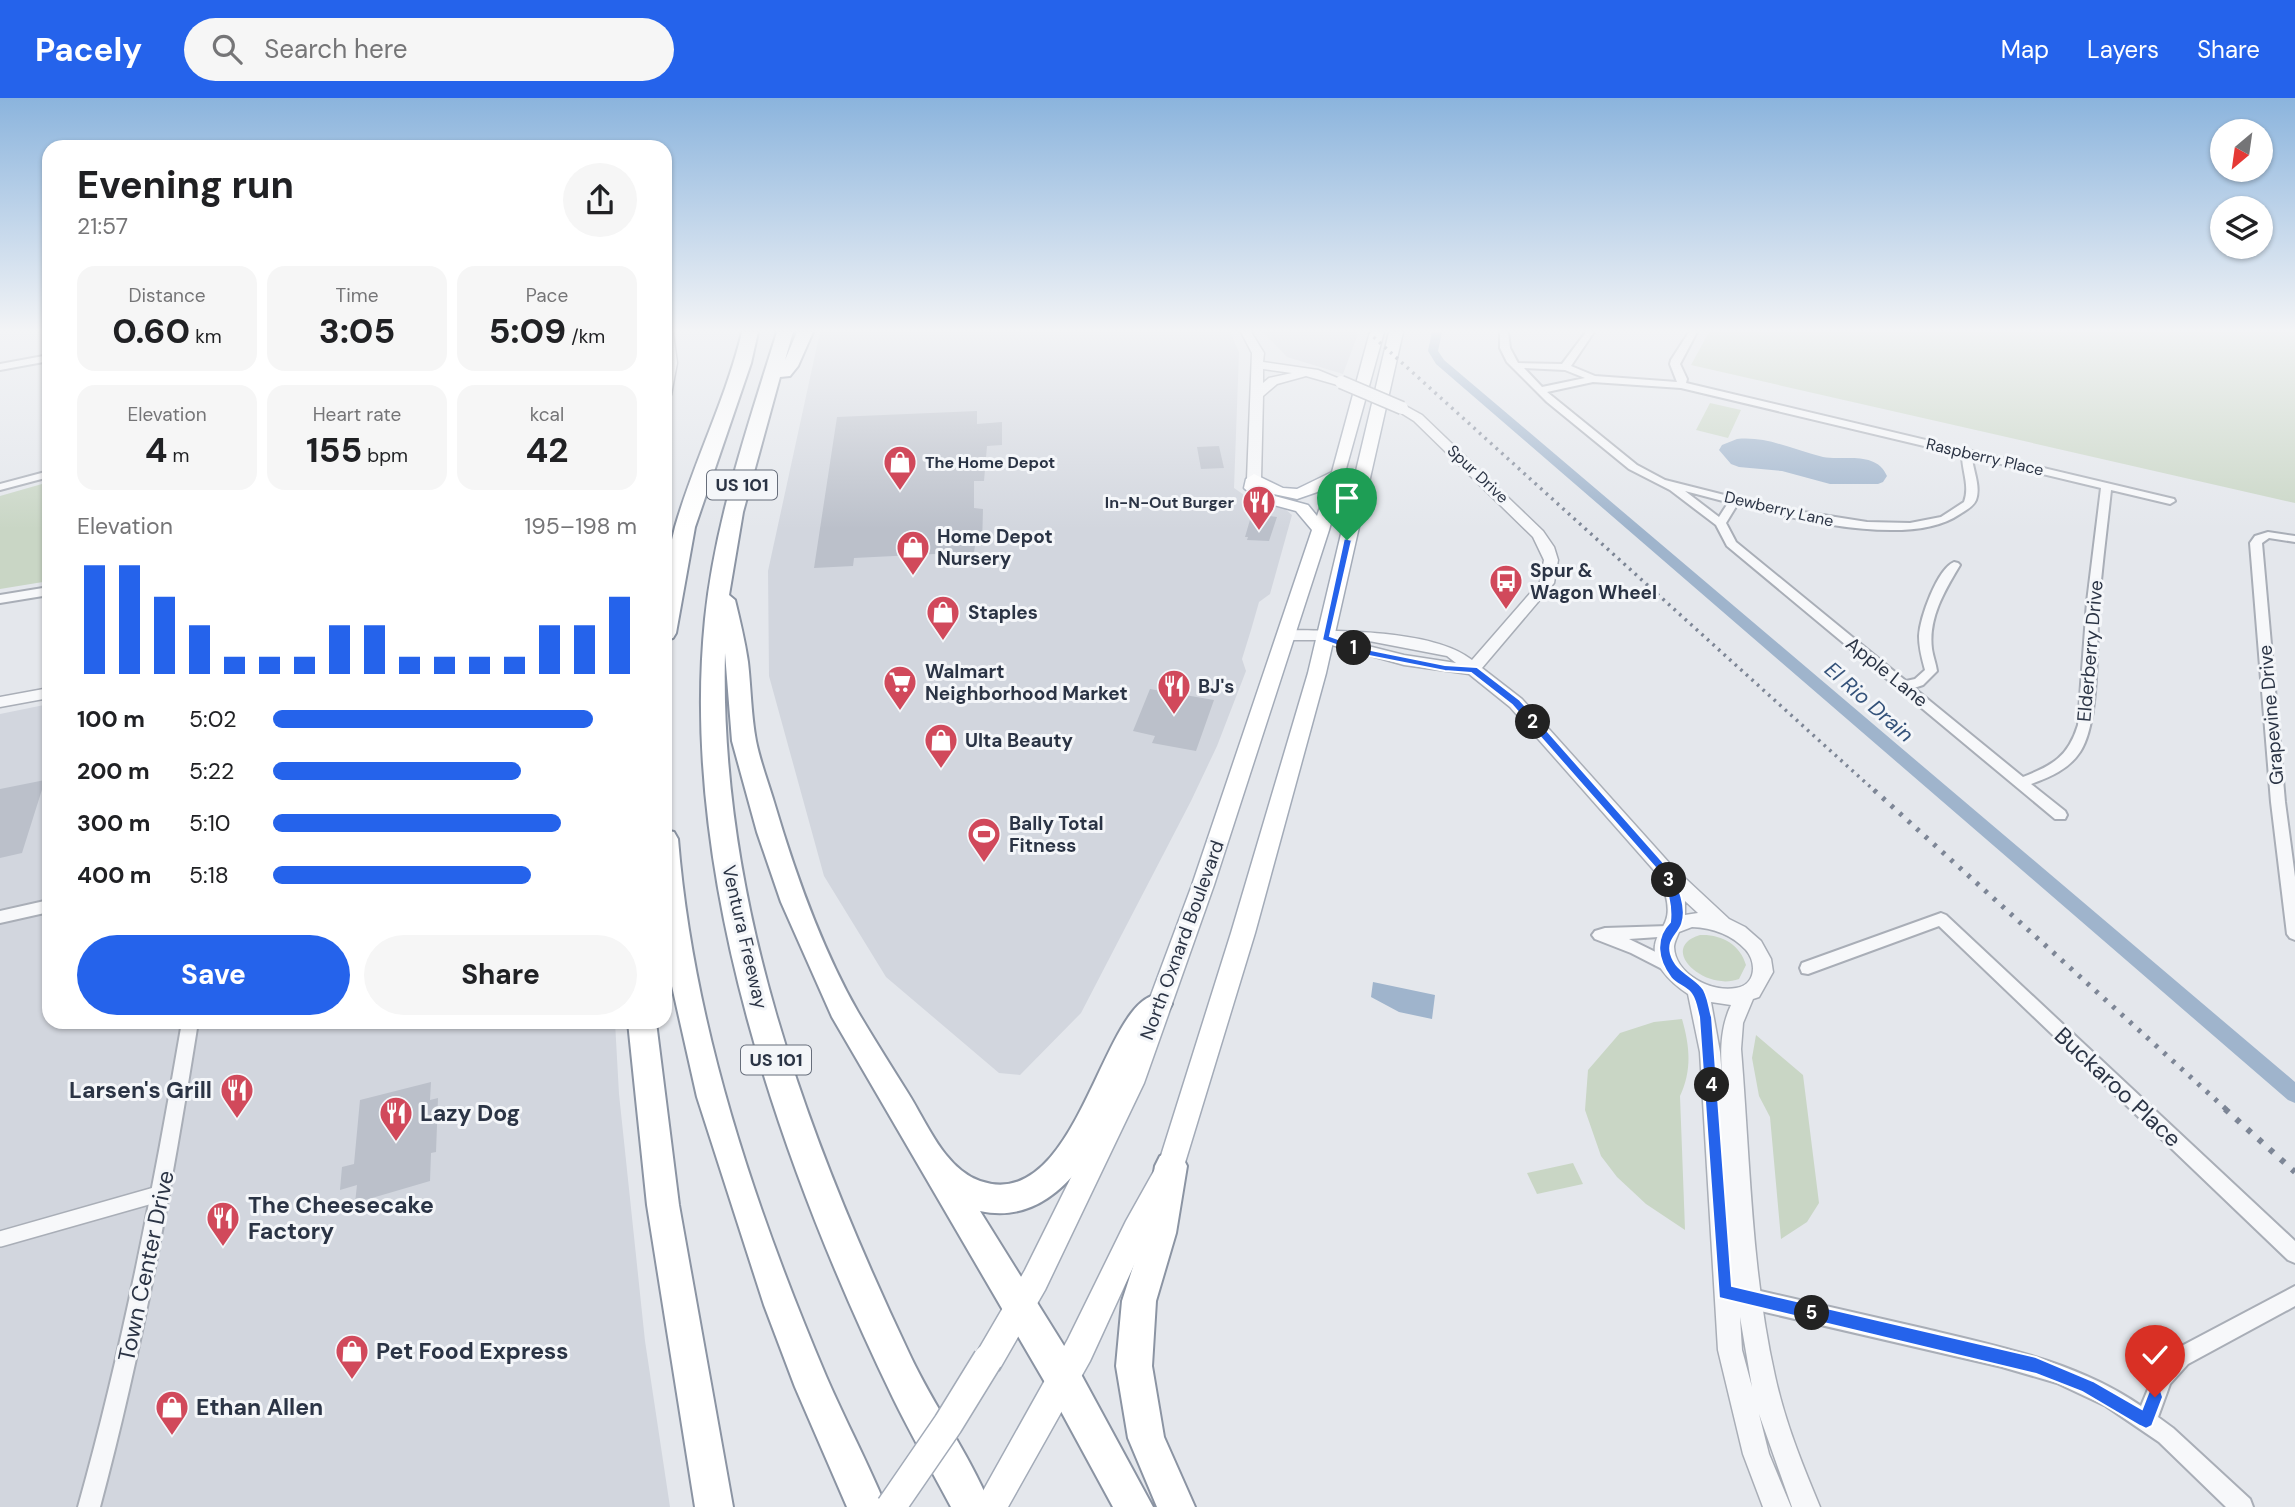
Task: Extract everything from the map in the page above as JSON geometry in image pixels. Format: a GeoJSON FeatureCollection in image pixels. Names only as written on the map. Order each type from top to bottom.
{"type":"FeatureCollection","features":[{"type":"Feature","properties":{"kind":"highway","name":"US 101"},"geometry":{"type":"LineString","coordinates":[[672,596],[685,527],[731,398]]}},
{"type":"Feature","properties":{"kind":"highway","name":"Ventura Freeway"},"geometry":{"type":"LineString","coordinates":[[765,398],[743,480],[721,579],[715,620],[712,686],[714,752],[731,879],[751,974],[783,1083],[848,1258],[896,1367],[972,1507]]}},
{"type":"Feature","properties":{"kind":"highway"},"geometry":{"type":"LineString","coordinates":[[721,579],[737,660],[744,741],[770,832],[794,902],[846,1017],[1063,1378],[1134,1507]]}},
{"type":"Feature","properties":{"kind":"highway"},"geometry":{"type":"LineString","coordinates":[[672,896],[682,978],[720,1124],[768,1274],[834,1441],[867,1507]]}},
{"type":"Feature","properties":{"kind":"highway"},"geometry":{"type":"LineString","coordinates":[[927,1155],[954,1182],[973,1195],[995,1199],[1018,1198],[1040,1187],[1056,1174],[1071,1153],[1097,1111],[1135,1028],[1158,1004]]}},
{"type":"Feature","properties":{"kind":"highway"},"geometry":{"type":"LineString","coordinates":[[643,1029],[647,1084],[676,1297],[713,1507]]}},
{"type":"Feature","properties":{"kind":"highway"},"geometry":{"type":"LineString","coordinates":[[1171,1166],[1160,1233],[1139,1301],[1133,1366],[1146,1438],[1176,1507]]}},
{"type":"Feature","properties":{"kind":"main road","name":"North Oxnard Boulevard"},"geometry":{"type":"LineString","coordinates":[[891,1507],[948,1424],[1019,1308],[1083,1185],[1131,1083],[1203,884],[1287,635],[1339,474],[1359,398]]}},
{"type":"Feature","properties":{"kind":"main road"},"geometry":{"type":"LineString","coordinates":[[990,1507],[1063,1378],[1171,1166],[1243,933],[1325,638],[1380,398]]}},
{"type":"Feature","properties":{"kind":"main road"},"geometry":{"type":"LineString","coordinates":[[1321,530],[1302,508],[1257,494],[1252,488],[1254,479],[1272,491],[1293,495],[1322,486],[1339,474]]}},
{"type":"Feature","properties":{"kind":"street"},"geometry":{"type":"LineString","coordinates":[[1254,479],[1255,398]]}},
{"type":"Feature","properties":{"kind":"street","name":"Spur Drive"},"geometry":{"type":"LineString","coordinates":[[1378,398],[1418,418],[1534,527],[1546,543],[1552,558],[1552,571],[1546,583],[1473,669]]}},
{"type":"Feature","properties":{"kind":"street","name":"Apple Lane"},"geometry":{"type":"LineString","coordinates":[[1550,398],[1633,467],[1693,499],[1721,523],[1724,534],[1737,550],[2060,815]]}},
{"type":"Feature","properties":{"kind":"street","name":"Raspberry Place"},"geometry":{"type":"LineString","coordinates":[[1738,398],[2170,501]]}},
{"type":"Feature","properties":{"kind":"street","name":"Dewberry Lane"},"geometry":{"type":"LineString","coordinates":[[1659,481],[1838,524],[1926,524],[1959,512],[1969,503],[1974,491],[1967,469],[1967,453]]}},
{"type":"Feature","properties":{"kind":"street"},"geometry":{"type":"LineString","coordinates":[[0,487],[42,476]]}},
{"type":"Feature","properties":{"kind":"street","name":"Elderberry Drive"},"geometry":{"type":"LineString","coordinates":[[2021,783],[2063,765],[2081,742],[2085,725],[2093,602],[2106,486]]}},
{"type":"Feature","properties":{"kind":"street"},"geometry":{"type":"LineString","coordinates":[[1721,523],[1735,500]]}},
{"type":"Feature","properties":{"kind":"street","name":"Grapevine Drive"},"geometry":{"type":"LineString","coordinates":[[2295,539],[2268,535],[2259,538],[2256,543],[2278,802],[2295,934]]}},
{"type":"Feature","properties":{"kind":"street"},"geometry":{"type":"LineString","coordinates":[[1904,686],[1919,682],[1931,671],[1926,650],[1933,600],[1954,565]]}},
{"type":"Feature","properties":{"kind":"street"},"geometry":{"type":"LineString","coordinates":[[0,599],[42,592]]}},
{"type":"Feature","properties":{"kind":"street"},"geometry":{"type":"LineString","coordinates":[[1287,635],[1325,638],[1364,652],[1445,668],[1473,669],[1516,703],[1665,871],[1722,924],[1748,941],[1762,961],[1761,981],[1752,992],[1721,997],[1697,990],[1685,983],[1671,967],[1665,954],[1672,928],[1675,893],[1665,871]]}},
{"type":"Feature","properties":{"kind":"street"},"geometry":{"type":"LineString","coordinates":[[0,691],[42,683]]}},
{"type":"Feature","properties":{"kind":"street"},"geometry":{"type":"LineString","coordinates":[[0,702],[42,694]]}},
{"type":"Feature","properties":{"kind":"street"},"geometry":{"type":"LineString","coordinates":[[0,917],[42,908]]}},
{"type":"Feature","properties":{"kind":"street","name":"Buckaroo Place"},"geometry":{"type":"LineString","coordinates":[[1808,968],[1941,919],[2295,1254]]}},
{"type":"Feature","properties":{"kind":"street"},"geometry":{"type":"LineString","coordinates":[[1671,967],[1637,949],[1600,935],[1672,928],[1699,920],[1722,924]]}},
{"type":"Feature","properties":{"kind":"street"},"geometry":{"type":"LineString","coordinates":[[1697,990],[1705,1017],[1710,1052],[1731,1350],[1741,1401],[1756,1454],[1777,1507]]}},
{"type":"Feature","properties":{"kind":"street"},"geometry":{"type":"LineString","coordinates":[[1745,995],[1733,1023],[1731,1048],[1750,1298],[1758,1357],[1775,1426],[1806,1507]]}},
{"type":"Feature","properties":{"kind":"street","name":"Town Center Drive"},"geometry":{"type":"LineString","coordinates":[[89,1507],[111,1431],[162,1193],[189,1029]]}},
{"type":"Feature","properties":{"kind":"street"},"geometry":{"type":"LineString","coordinates":[[0,1240],[162,1193]]}},
{"type":"Feature","properties":{"kind":"street"},"geometry":{"type":"LineString","coordinates":[[1725,1292],[2036,1366],[2088,1386],[2146,1420],[2185,1450],[2242,1507]]}},
{"type":"Feature","properties":{"kind":"street"},"geometry":{"type":"LineString","coordinates":[[2146,1420],[2163,1377],[2181,1357],[2295,1296]]}},
{"type":"Feature","properties":{"kind":"shaded area"},"geometry":{"type":"Polygon","coordinates":[[[806,398],[1237,398],[1234,488],[1250,499],[1285,509],[1292,515],[1270,594],[1259,602],[1242,659],[1246,671],[1217,746],[1191,801],[1081,1013],[1020,1075],[999,1073],[886,977],[824,876],[769,676],[768,571],[806,398]]]}},
{"type":"Feature","properties":{"kind":"shaded area"},"geometry":{"type":"Polygon","coordinates":[[[42,705],[42,1029],[615,1029],[619,1094],[645,1341],[670,1507],[0,1507],[0,714],[42,705]]]}},
{"type":"Feature","properties":{"kind":"green space"},"geometry":{"type":"Polygon","coordinates":[[[1834,398],[2295,398],[2295,503],[1834,398]]]}},
{"type":"Feature","properties":{"kind":"green space"},"geometry":{"type":"Polygon","coordinates":[[[1710,403],[1741,410],[1728,438],[1696,430],[1710,403]]]}},
{"type":"Feature","properties":{"kind":"green space"},"geometry":{"type":"Polygon","coordinates":[[[42,484],[42,582],[0,589],[0,496],[42,484]]]}},
{"type":"Feature","properties":{"kind":"green space"},"geometry":{"type":"Polygon","coordinates":[[[1700,935],[1715,936],[1729,942],[1739,951],[1746,965],[1739,979],[1712,979],[1690,967],[1684,958],[1683,949],[1688,941],[1700,935]]]}},
{"type":"Feature","properties":{"kind":"green space"},"geometry":{"type":"Polygon","coordinates":[[[1682,1019],[1688,1058],[1680,1096],[1685,1230],[1646,1204],[1617,1177],[1601,1156],[1585,1110],[1588,1070],[1620,1033],[1654,1022],[1682,1019]]]}},
{"type":"Feature","properties":{"kind":"green space"},"geometry":{"type":"Polygon","coordinates":[[[1756,1035],[1803,1075],[1819,1203],[1807,1222],[1781,1239],[1770,1117],[1759,1096],[1752,1058],[1756,1035]]]}},
{"type":"Feature","properties":{"kind":"green space"},"geometry":{"type":"Polygon","coordinates":[[[1573,1163],[1583,1184],[1537,1194],[1527,1173],[1573,1163]]]}},
{"type":"Feature","properties":{"kind":"water"},"geometry":{"type":"Polygon","coordinates":[[[1737,439],[1770,442],[1823,457],[1867,460],[1882,468],[1887,476],[1878,484],[1830,484],[1782,471],[1739,467],[1731,464],[1719,450],[1722,445],[1737,439]]]}},
{"type":"Feature","properties":{"kind":"water"},"geometry":{"type":"Polygon","coordinates":[[[1373,982],[1435,995],[1432,1019],[1399,1012],[1371,997],[1373,982]]]}},
{"type":"Feature","properties":{"kind":"building","name":"The Home Depot"},"geometry":{"type":"Polygon","coordinates":[[[977,411],[977,424],[1002,422],[1002,445],[987,446],[984,481],[974,481],[974,508],[983,509],[982,545],[975,546],[974,552],[854,558],[853,566],[814,568],[837,417],[977,411]]]}},
{"type":"Feature","properties":{"kind":"building"},"geometry":{"type":"Polygon","coordinates":[[[1219,446],[1224,468],[1201,469],[1197,447],[1219,446]]]}},
{"type":"Feature","properties":{"kind":"building","name":"In-N-Out Burger"},"geometry":{"type":"Polygon","coordinates":[[[1252,513],[1277,517],[1269,541],[1247,540],[1248,537],[1245,537],[1252,513]]]}},
{"type":"Feature","properties":{"kind":"building","name":"BJ's"},"geometry":{"type":"Polygon","coordinates":[[[1150,689],[1214,700],[1196,751],[1152,743],[1155,736],[1133,731],[1150,689]]]}},
{"type":"Feature","properties":{"kind":"building"},"geometry":{"type":"Polygon","coordinates":[[[42,781],[42,790],[22,853],[0,858],[0,789],[42,781]]]}},
{"type":"Feature","properties":{"kind":"building","name":"Lazy Dog"},"geometry":{"type":"Polygon","coordinates":[[[431,1082],[430,1100],[438,1098],[436,1152],[431,1153],[430,1181],[355,1203],[357,1185],[340,1190],[342,1167],[354,1164],[360,1100],[431,1082]]]}},
{"type":"Feature","properties":{"kind":"waterway","name":"El Rio Drain"},"geometry":{"type":"LineString","coordinates":[[1482,398],[2295,1094]]}},
{"type":"Feature","properties":{"kind":"railway"},"geometry":{"type":"LineString","coordinates":[[1441,398],[1876,792]]}},
{"type":"Feature","properties":{"kind":"railway"},"geometry":{"type":"LineString","coordinates":[[1874,790],[2227,1110]]}},
{"type":"Feature","properties":{"kind":"railway"},"geometry":{"type":"LineString","coordinates":[[2225,1109],[2295,1172]]}},
{"type":"Feature","properties":{"kind":"place","name":"The Home Depot"},"geometry":{"type":"Point","coordinates":[900,492]}},
{"type":"Feature","properties":{"kind":"place","name":"In-N-Out Burger"},"geometry":{"type":"Point","coordinates":[1259,532]}},
{"type":"Feature","properties":{"kind":"place","name":"Home Depot Nursery"},"geometry":{"type":"Point","coordinates":[913,577]}},
{"type":"Feature","properties":{"kind":"place","name":"Spur & Wagon Wheel"},"geometry":{"type":"Point","coordinates":[1506,611]}},
{"type":"Feature","properties":{"kind":"place","name":"Staples"},"geometry":{"type":"Point","coordinates":[943,642]}},
{"type":"Feature","properties":{"kind":"place","name":"Walmart Neighborhood Market"},"geometry":{"type":"Point","coordinates":[900,712]}},
{"type":"Feature","properties":{"kind":"place","name":"BJ's"},"geometry":{"type":"Point","coordinates":[1174,716]}},
{"type":"Feature","properties":{"kind":"place","name":"Ulta Beauty"},"geometry":{"type":"Point","coordinates":[941,770]}},
{"type":"Feature","properties":{"kind":"place","name":"Bally Total Fitness"},"geometry":{"type":"Point","coordinates":[984,864]}},
{"type":"Feature","properties":{"kind":"place","name":"Larsen's Grill"},"geometry":{"type":"Point","coordinates":[237,1120]}},
{"type":"Feature","properties":{"kind":"place","name":"Lazy Dog"},"geometry":{"type":"Point","coordinates":[396,1143]}},
{"type":"Feature","properties":{"kind":"place","name":"The Cheesecake Factory"},"geometry":{"type":"Point","coordinates":[223,1248]}},
{"type":"Feature","properties":{"kind":"place","name":"Pet Food Express"},"geometry":{"type":"Point","coordinates":[352,1381]}},
{"type":"Feature","properties":{"kind":"place","name":"Ethan Allen"},"geometry":{"type":"Point","coordinates":[172,1437]}},
{"type":"Feature","properties":{"kind":"route"},"geometry":{"type":"LineString","coordinates":[[1347,540],[1325,638],[1364,652],[1445,668],[1473,669],[1488,679],[1516,703],[1665,871],[1675,893],[1677,912],[1676,924],[1668,932],[1665,954],[1676,975],[1697,990],[1704,1010],[1710,1052],[1725,1292],[2036,1366],[2088,1386],[2146,1420],[2155,1397]]}}]}
